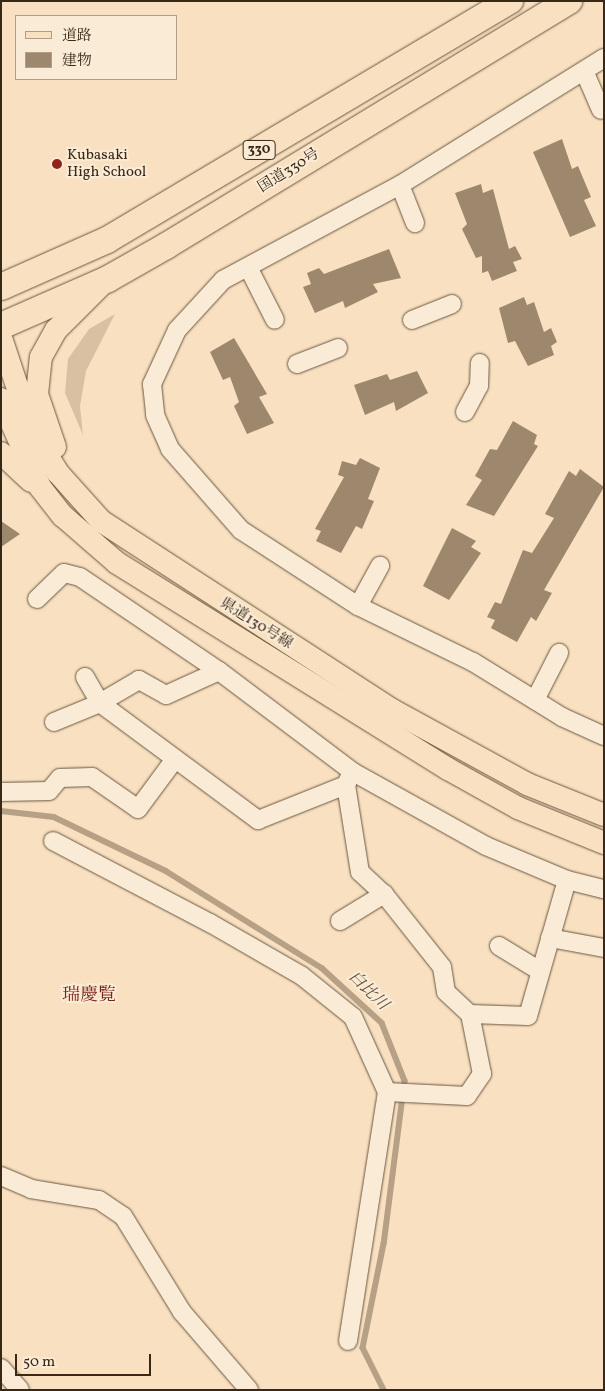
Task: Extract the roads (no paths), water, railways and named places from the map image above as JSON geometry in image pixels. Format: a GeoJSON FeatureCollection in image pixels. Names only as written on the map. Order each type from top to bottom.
{"type":"FeatureCollection","features":[{"type":"Feature","properties":{"kind":"highway","name":"330"},"geometry":{"type":"LineString","coordinates":[[1,287],[107,240],[510,1]]}},
{"type":"Feature","properties":{"kind":"highway","name":"国道330号"},"geometry":{"type":"LineString","coordinates":[[1,326],[108,279],[569,1]]}},
{"type":"Feature","properties":{"kind":"main road"},"geometry":{"type":"LineString","coordinates":[[84,505],[49,432],[37,394],[38,374],[56,330],[108,279]]}},
{"type":"Feature","properties":{"kind":"main road","name":"県道130号線"},"geometry":{"type":"LineString","coordinates":[[1,338],[32,431],[58,473],[84,505],[123,539],[392,710],[527,784],[604,815]]}},
{"type":"Feature","properties":{"kind":"main road","name":"県道130号線"},"geometry":{"type":"LineString","coordinates":[[1,399],[40,487],[63,516],[117,563],[346,708],[518,808],[604,843]]}},
{"type":"Feature","properties":{"kind":"main road"},"geometry":{"type":"LineString","coordinates":[[1,453],[40,487]]}},
{"type":"Feature","properties":{"kind":"street"},"geometry":{"type":"LineString","coordinates":[[604,58],[585,73],[400,185],[248,266],[204,297],[177,330],[152,384],[155,415],[170,449],[241,530],[358,606],[473,662],[535,700],[604,736]]}},
{"type":"Feature","properties":{"kind":"street"},"geometry":{"type":"LineString","coordinates":[[585,73],[601,110]]}},
{"type":"Feature","properties":{"kind":"street"},"geometry":{"type":"LineString","coordinates":[[400,185],[415,223]]}},
{"type":"Feature","properties":{"kind":"street"},"geometry":{"type":"LineString","coordinates":[[248,266],[275,320]]}},
{"type":"Feature","properties":{"kind":"street"},"geometry":{"type":"LineString","coordinates":[[412,320],[452,304]]}},
{"type":"Feature","properties":{"kind":"street"},"geometry":{"type":"LineString","coordinates":[[297,364],[338,348]]}},
{"type":"Feature","properties":{"kind":"street"},"geometry":{"type":"LineString","coordinates":[[464,412],[479,386],[480,363]]}},
{"type":"Feature","properties":{"kind":"street"},"geometry":{"type":"LineString","coordinates":[[358,606],[380,566]]}},
{"type":"Feature","properties":{"kind":"street"},"geometry":{"type":"LineString","coordinates":[[37,599],[64,573],[80,577],[219,671],[349,778],[486,846],[567,880],[604,889]]}},
{"type":"Feature","properties":{"kind":"street"},"geometry":{"type":"LineString","coordinates":[[535,700],[559,652]]}},
{"type":"Feature","properties":{"kind":"street"},"geometry":{"type":"LineString","coordinates":[[54,722],[100,703],[139,680],[166,695],[219,671]]}},
{"type":"Feature","properties":{"kind":"street"},"geometry":{"type":"LineString","coordinates":[[85,677],[100,703],[258,820],[349,778]]}},
{"type":"Feature","properties":{"kind":"street"},"geometry":{"type":"LineString","coordinates":[[1,792],[48,791],[60,778],[92,777],[138,809],[175,759]]}},
{"type":"Feature","properties":{"kind":"street"},"geometry":{"type":"LineString","coordinates":[[349,778],[360,872],[384,894],[442,967],[446,992],[470,1014],[482,1074],[466,1096],[416,1096],[390,1092]]}},
{"type":"Feature","properties":{"kind":"street"},"geometry":{"type":"LineString","coordinates":[[53,841],[210,922],[302,976],[353,1017],[390,1092],[348,1341]]}},
{"type":"Feature","properties":{"kind":"street"},"geometry":{"type":"LineString","coordinates":[[470,1014],[528,1016],[567,880]]}},
{"type":"Feature","properties":{"kind":"street"},"geometry":{"type":"LineString","coordinates":[[340,921],[384,894]]}},
{"type":"Feature","properties":{"kind":"street"},"geometry":{"type":"LineString","coordinates":[[550,938],[604,948]]}},
{"type":"Feature","properties":{"kind":"street"},"geometry":{"type":"LineString","coordinates":[[499,946],[540,971]]}},
{"type":"Feature","properties":{"kind":"street"},"geometry":{"type":"LineString","coordinates":[[1,1176],[31,1190],[99,1200],[123,1216],[182,1312],[249,1390]]}},
{"type":"Feature","properties":{"kind":"street"},"geometry":{"type":"LineString","coordinates":[[1,1368],[20,1390]]}},
{"type":"Feature","properties":{"kind":"waterway","name":"白比川"},"geometry":{"type":"LineString","coordinates":[[1,811],[54,817],[166,871],[322,968],[382,1023],[405,1081],[384,1244],[363,1348],[384,1390]]}},
{"type":"Feature","properties":{"kind":"place","name":"Kubasaki High School"},"geometry":{"type":"Point","coordinates":[57,164]}},
{"type":"Feature","properties":{"kind":"district","name":"瑞慶覧"},"geometry":{"type":"Point","coordinates":[89,996]}}]}
